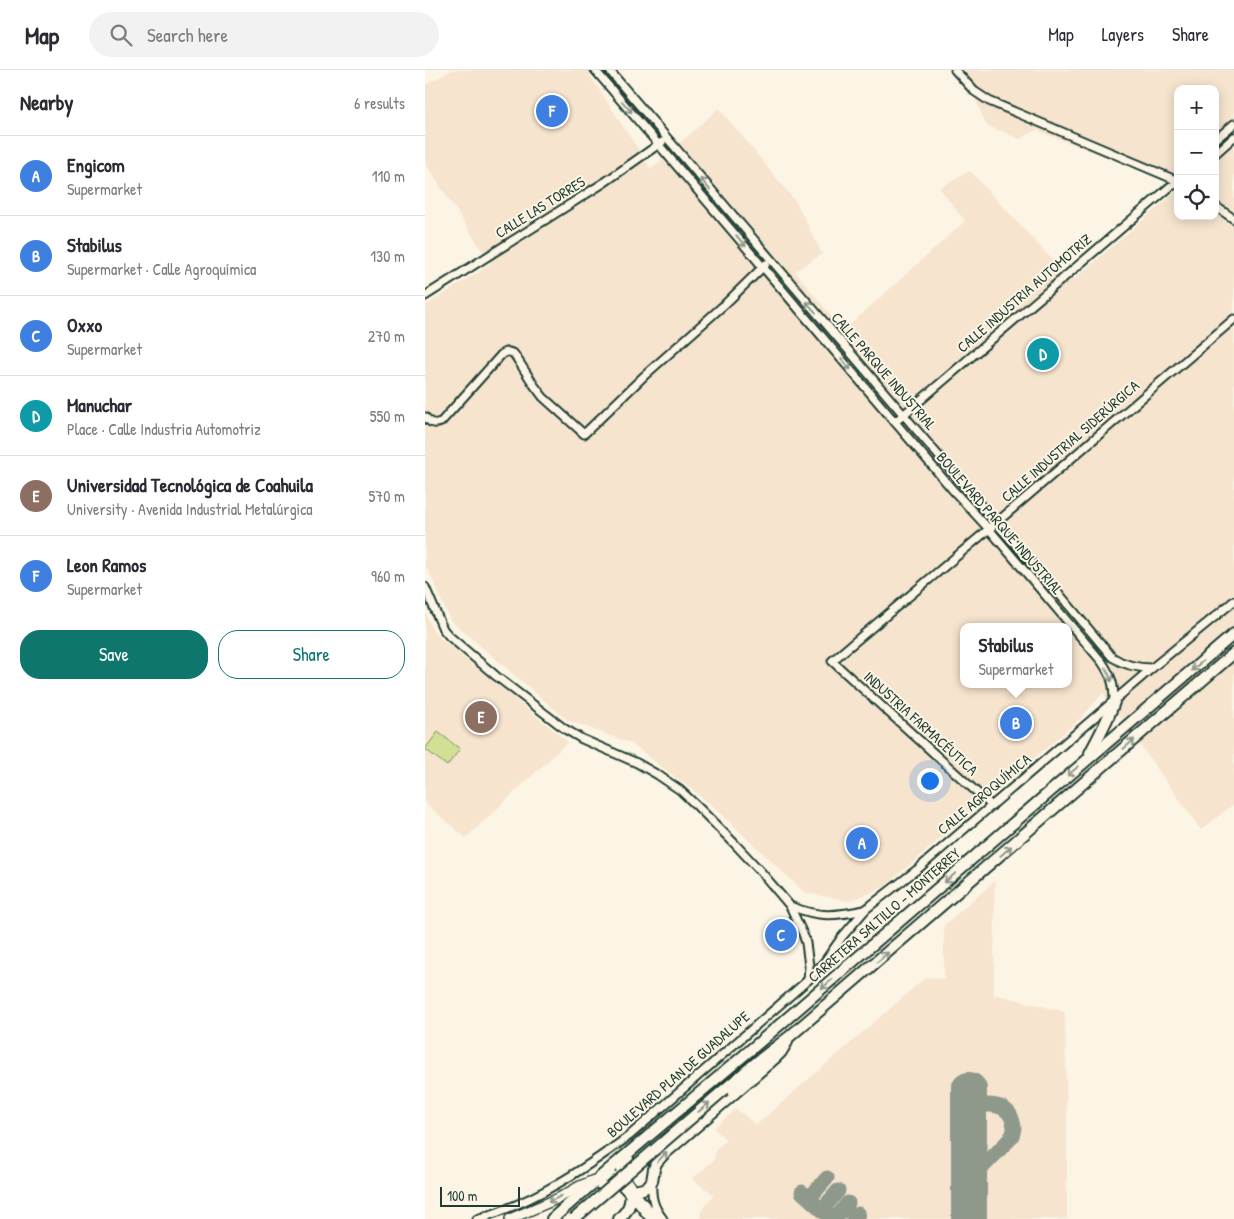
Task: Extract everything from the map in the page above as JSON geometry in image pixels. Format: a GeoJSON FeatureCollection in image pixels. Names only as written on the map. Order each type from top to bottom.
{"type":"FeatureCollection","features":[{"type":"Feature","properties":{"kind":"highway","name":"CARRETERA SALTILLO - MONTERREY"},"geometry":{"type":"LineString","coordinates":[[553,1219],[1234,634]]}},
{"type":"Feature","properties":{"kind":"highway","name":"CARRETERA SALTILLO - MONTERREY"},"geometry":{"type":"LineString","coordinates":[[574,1219],[758,1061],[789,1038],[1234,654]]}},
{"type":"Feature","properties":{"kind":"highway"},"geometry":{"type":"LineString","coordinates":[[1087,760],[1105,726],[1113,702]]}},
{"type":"Feature","properties":{"kind":"highway"},"geometry":{"type":"LineString","coordinates":[[1096,717],[1105,726]]}},
{"type":"Feature","properties":{"kind":"highway"},"geometry":{"type":"LineString","coordinates":[[632,1193],[645,1188],[652,1181],[654,1169],[663,1154],[775,1058],[789,1038]]}},
{"type":"Feature","properties":{"kind":"highway"},"geometry":{"type":"LineString","coordinates":[[619,1219],[630,1205],[632,1193],[622,1174],[622,1165],[707,1091],[715,1080]]}},
{"type":"Feature","properties":{"kind":"highway"},"geometry":{"type":"LineString","coordinates":[[557,1219],[567,1213],[607,1178],[617,1178],[632,1193]]}},
{"type":"Feature","properties":{"kind":"main road"},"geometry":{"type":"LineString","coordinates":[[511,1219],[599,1178]]}},
{"type":"Feature","properties":{"kind":"street"},"geometry":{"type":"LineString","coordinates":[[595,70],[659,144]]}},
{"type":"Feature","properties":{"kind":"street","name":"CALLE PARQUE INDUSTRIAL"},"geometry":{"type":"LineString","coordinates":[[609,70],[770,261],[1112,657],[1135,667],[1152,668]]}},
{"type":"Feature","properties":{"kind":"street"},"geometry":{"type":"LineString","coordinates":[[955,70],[973,91],[989,101],[1174,180]]}},
{"type":"Feature","properties":{"kind":"street"},"geometry":{"type":"LineString","coordinates":[[1219,137],[1234,124]]}},
{"type":"Feature","properties":{"kind":"street","name":"CALLE LAS TORRES"},"geometry":{"type":"LineString","coordinates":[[425,296],[605,182],[667,138]]}},
{"type":"Feature","properties":{"kind":"street"},"geometry":{"type":"LineString","coordinates":[[1219,151],[1234,138]]}},
{"type":"Feature","properties":{"kind":"street","name":"BOULEVARD PARQUE INDUSTRIAL"},"geometry":{"type":"LineString","coordinates":[[659,144],[952,489],[989,529],[1069,623]]}},
{"type":"Feature","properties":{"kind":"street","name":"CALLE INDUSTRIA AUTOMOTRIZ"},"geometry":{"type":"LineString","coordinates":[[895,422],[1174,181]]}},
{"type":"Feature","properties":{"kind":"street"},"geometry":{"type":"LineString","coordinates":[[1219,209],[1234,219]]}},
{"type":"Feature","properties":{"kind":"street"},"geometry":{"type":"LineString","coordinates":[[425,417],[433,424],[441,422],[501,355],[509,352],[513,354],[543,397],[584,434],[644,376],[770,261]]}},
{"type":"Feature","properties":{"kind":"street","name":"CALLE INDUSTRIAL SIDERÚRGICA"},"geometry":{"type":"LineString","coordinates":[[832,661],[1234,319]]}},
{"type":"Feature","properties":{"kind":"street"},"geometry":{"type":"LineString","coordinates":[[425,587],[443,629],[496,676],[565,729],[637,762],[680,790],[734,843],[790,906],[803,934],[809,966],[808,980]]}},
{"type":"Feature","properties":{"kind":"street"},"geometry":{"type":"LineString","coordinates":[[1047,596],[1055,589]]}},
{"type":"Feature","properties":{"kind":"street","name":"CALLE AGROQUÍMICA"},"geometry":{"type":"LineString","coordinates":[[866,909],[919,868],[1152,668],[1234,602]]}},
{"type":"Feature","properties":{"kind":"street"},"geometry":{"type":"LineString","coordinates":[[1072,625],[1080,619]]}},
{"type":"Feature","properties":{"kind":"street","name":"BOULEVARD PARQUE INDUSTRIAL"},"geometry":{"type":"LineString","coordinates":[[1072,627],[1110,673],[1114,689],[1113,702]]}},
{"type":"Feature","properties":{"kind":"street"},"geometry":{"type":"LineString","coordinates":[[1097,655],[1105,648]]}},
{"type":"Feature","properties":{"kind":"street","name":"INDUSTRIA FARMACÉUTICA"},"geometry":{"type":"LineString","coordinates":[[832,661],[992,806]]}},
{"type":"Feature","properties":{"kind":"street"},"geometry":{"type":"LineString","coordinates":[[790,906],[821,915],[833,915],[866,909]]}},
{"type":"Feature","properties":{"kind":"street","name":"BOULEVARD PLAN DE GUADALUPE"},"geometry":{"type":"LineString","coordinates":[[477,1219],[521,1203],[545,1190],[598,1159],[629,1136],[808,980],[866,909]]}},
{"type":"Feature","properties":{"kind":"street"},"geometry":{"type":"LineString","coordinates":[[652,1181],[653,1202],[663,1219]]}},
{"type":"Feature","properties":{"kind":"street"},"geometry":{"type":"LineString","coordinates":[[632,1193],[650,1219]]}},
{"type":"Feature","properties":{"kind":"street"},"geometry":{"type":"LineString","coordinates":[[632,1193],[657,1219]]}},
{"type":"Feature","properties":{"kind":"shaded area"},"geometry":{"type":"Polygon","coordinates":[[[452,70],[594,70],[589,74],[651,169],[719,108],[796,202],[822,254],[795,271],[843,331],[965,221],[939,188],[970,171],[1072,281],[1174,193],[1174,220],[1219,220],[1219,85],[1174,85],[1174,183],[1036,130],[1020,139],[986,125],[972,91],[959,70],[1234,70],[1234,804],[1201,830],[1103,693],[1080,719],[884,887],[849,901],[805,893],[708,802],[632,744],[567,720],[450,620],[429,571],[425,567],[425,306],[491,264],[425,163],[425,85],[452,70]]]}},
{"type":"Feature","properties":{"kind":"shaded area"},"geometry":{"type":"Polygon","coordinates":[[[425,610],[432,629],[440,638],[568,742],[466,838],[425,803],[425,610]]]}},
{"type":"Feature","properties":{"kind":"shaded area"},"geometry":{"type":"Polygon","coordinates":[[[995,881],[994,994],[1065,1012],[1067,1219],[701,1219],[703,1208],[714,1195],[692,1179],[714,1160],[716,1149],[726,1140],[714,1128],[736,1109],[756,1125],[925,978],[944,979],[944,925],[995,881]]]}},
{"type":"Feature","properties":{"kind":"green space"},"geometry":{"type":"Polygon","coordinates":[[[438,732],[460,749],[447,766],[425,749],[438,732]]]}},
{"type":"Feature","properties":{"kind":"taxiway"},"geometry":{"type":"LineString","coordinates":[[969,1105],[1001,1107],[1010,1115],[1014,1129],[1009,1140],[973,1177],[969,1197]]}},
{"type":"Feature","properties":{"kind":"taxiway"},"geometry":{"type":"LineString","coordinates":[[812,1201],[813,1194],[827,1178]]}},
{"type":"Feature","properties":{"kind":"taxiway"},"geometry":{"type":"LineString","coordinates":[[825,1213],[826,1205],[838,1191]]}},
{"type":"Feature","properties":{"kind":"taxiway"},"geometry":{"type":"LineString","coordinates":[[802,1192],[832,1219]]}},
{"type":"Feature","properties":{"kind":"taxiway"},"geometry":{"type":"LineString","coordinates":[[837,1219],[848,1203]]}},
{"type":"Feature","properties":{"kind":"taxiway"},"geometry":{"type":"LineString","coordinates":[[853,1219],[858,1214]]}},
{"type":"Feature","properties":{"kind":"runway"},"geometry":{"type":"LineString","coordinates":[[969,1090],[969,1219]]}},
{"type":"Feature","properties":{"kind":"place","name":"Leon Ramos"},"geometry":{"type":"Point","coordinates":[552,111]}},
{"type":"Feature","properties":{"kind":"place","name":"Manuchar"},"geometry":{"type":"Point","coordinates":[1043,354]}},
{"type":"Feature","properties":{"kind":"place","name":"Universidad Tecnológica de Coahuila"},"geometry":{"type":"Point","coordinates":[481,717]}},
{"type":"Feature","properties":{"kind":"place","name":"Stabilus"},"geometry":{"type":"Point","coordinates":[1016,723]}},
{"type":"Feature","properties":{"kind":"place","name":"Engicom"},"geometry":{"type":"Point","coordinates":[862,843]}},
{"type":"Feature","properties":{"kind":"place","name":"Oxxo"},"geometry":{"type":"Point","coordinates":[781,935]}}]}
